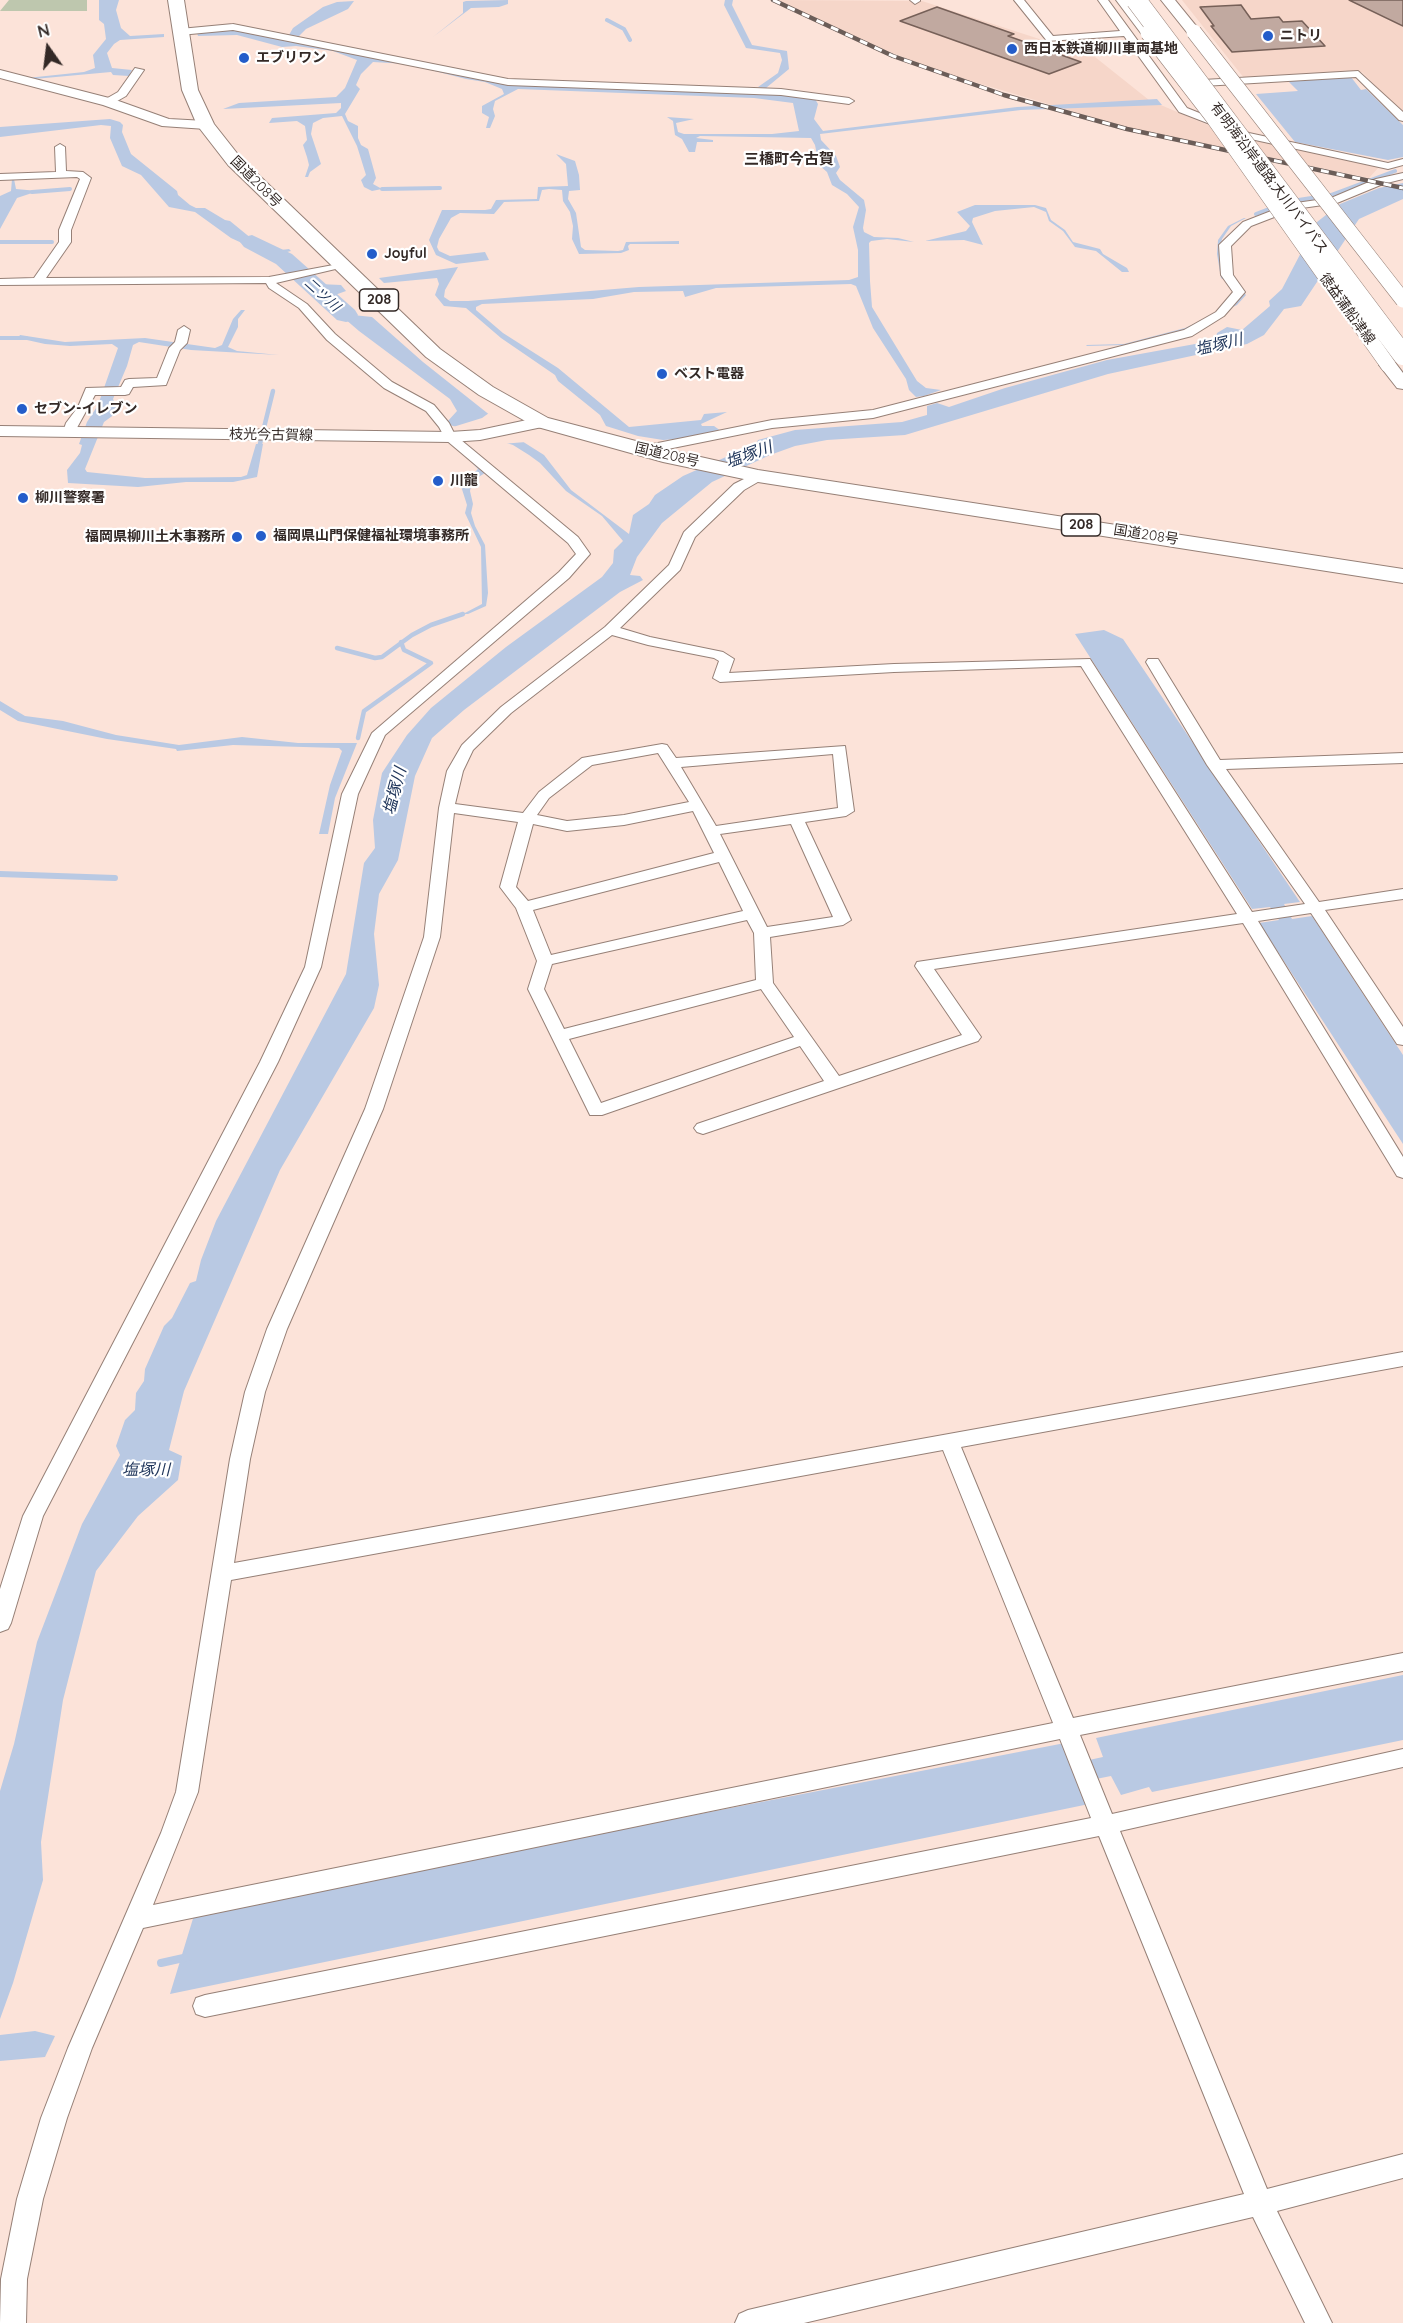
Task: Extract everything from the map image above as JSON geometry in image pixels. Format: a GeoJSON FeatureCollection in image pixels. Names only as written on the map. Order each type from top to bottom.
{"type":"FeatureCollection","features":[{"type":"Feature","properties":{"kind":"highway","name":"国道208号"},"geometry":{"type":"LineString","coordinates":[[176,0],[190,90],[206,125],[234,161],[433,353],[486,391],[541,422],[671,457],[758,476],[1403,576]]}},
{"type":"Feature","properties":{"kind":"highway","name":"有明海沿岸道路;大川バイパス"},"geometry":{"type":"LineString","coordinates":[[1136,0],[1395,360]]}},
{"type":"Feature","properties":{"kind":"main road","name":"徳益蒲船津線"},"geometry":{"type":"LineString","coordinates":[[1123,0],[1212,116],[1258,185],[1395,360],[1403,384]]}},
{"type":"Feature","properties":{"kind":"main road"},"geometry":{"type":"LineString","coordinates":[[1168,0],[1403,300]]}},
{"type":"Feature","properties":{"kind":"main road"},"geometry":{"type":"LineString","coordinates":[[0,74],[108,102],[167,123],[206,125]]}},
{"type":"Feature","properties":{"kind":"main road","name":"枝光今古賀線"},"geometry":{"type":"LineString","coordinates":[[0,431],[259,434],[356,438],[458,437],[541,422]]}},
{"type":"Feature","properties":{"kind":"street"},"geometry":{"type":"LineString","coordinates":[[1019,0],[1050,39],[1126,33]]}},
{"type":"Feature","properties":{"kind":"street"},"geometry":{"type":"LineString","coordinates":[[1103,0],[1183,110],[1246,135],[1388,166],[1403,162]]}},
{"type":"Feature","properties":{"kind":"street"},"geometry":{"type":"LineString","coordinates":[[181,34],[233,27],[508,82],[715,85],[849,101]]}},
{"type":"Feature","properties":{"kind":"street"},"geometry":{"type":"LineString","coordinates":[[108,102],[122,94],[138,70]]}},
{"type":"Feature","properties":{"kind":"street"},"geometry":{"type":"LineString","coordinates":[[1166,85],[1358,74],[1403,118]]}},
{"type":"Feature","properties":{"kind":"street"},"geometry":{"type":"LineString","coordinates":[[60,147],[61,175]]}},
{"type":"Feature","properties":{"kind":"street"},"geometry":{"type":"LineString","coordinates":[[0,177],[79,174],[86,178],[65,230],[65,242],[38,281]]}},
{"type":"Feature","properties":{"kind":"street"},"geometry":{"type":"LineString","coordinates":[[643,450],[772,424],[873,414],[1188,333],[1220,314],[1239,292],[1227,275],[1225,245],[1247,224],[1293,206],[1334,201],[1380,181],[1403,176]]}},
{"type":"Feature","properties":{"kind":"street"},"geometry":{"type":"LineString","coordinates":[[0,282],[269,280],[340,265]]}},
{"type":"Feature","properties":{"kind":"street"},"geometry":{"type":"LineString","coordinates":[[0,1623],[33,1516],[269,1062],[313,968],[350,794],[380,733],[564,575],[583,554],[573,540],[445,426],[430,408],[388,385],[332,337],[303,306],[273,286],[269,280]]}},
{"type":"Feature","properties":{"kind":"street"},"geometry":{"type":"LineString","coordinates":[[75,432],[72,423],[84,407],[90,391],[125,391],[129,383],[162,382],[184,330]]}},
{"type":"Feature","properties":{"kind":"street"},"geometry":{"type":"LineString","coordinates":[[13,2323],[14,2279],[36,2179],[54,2118],[80,2048],[187,1792],[240,1459],[255,1392],[277,1329],[374,1108],[432,936],[447,808],[456,771],[466,748],[506,710],[610,630],[675,567],[689,535],[739,487],[758,476]]}},
{"type":"Feature","properties":{"kind":"street"},"geometry":{"type":"LineString","coordinates":[[610,630],[648,641],[718,655],[727,659],[720,678],[894,668],[1085,662],[1248,918],[1403,1172]]}},
{"type":"Feature","properties":{"kind":"street"},"geometry":{"type":"LineString","coordinates":[[1153,662],[1215,765],[1315,907],[1403,1040]]}},
{"type":"Feature","properties":{"kind":"street"},"geometry":{"type":"LineString","coordinates":[[804,1040],[596,1111],[536,989],[545,961],[524,907],[508,887],[527,818],[544,795],[586,761],[662,748],[698,805],[762,933],[765,983],[834,1082]]}},
{"type":"Feature","properties":{"kind":"street"},"geometry":{"type":"LineString","coordinates":[[672,763],[840,749],[846,811],[711,831]]}},
{"type":"Feature","properties":{"kind":"street"},"geometry":{"type":"LineString","coordinates":[[1215,765],[1403,758]]}},
{"type":"Feature","properties":{"kind":"street"},"geometry":{"type":"LineString","coordinates":[[447,808],[527,818],[567,826],[624,820],[698,805]]}},
{"type":"Feature","properties":{"kind":"street"},"geometry":{"type":"LineString","coordinates":[[762,933],[843,920],[796,819]]}},
{"type":"Feature","properties":{"kind":"street"},"geometry":{"type":"LineString","coordinates":[[524,907],[723,856]]}},
{"type":"Feature","properties":{"kind":"street"},"geometry":{"type":"LineString","coordinates":[[702,1128],[972,1037],[922,966],[1403,894]]}},
{"type":"Feature","properties":{"kind":"street"},"geometry":{"type":"LineString","coordinates":[[545,961],[752,914]]}},
{"type":"Feature","properties":{"kind":"street"},"geometry":{"type":"LineString","coordinates":[[558,1036],[765,983]]}},
{"type":"Feature","properties":{"kind":"street"},"geometry":{"type":"LineString","coordinates":[[223,1573],[1403,1359]]}},
{"type":"Feature","properties":{"kind":"street"},"geometry":{"type":"LineString","coordinates":[[949,1441],[1260,2203],[1319,2323]]}},
{"type":"Feature","properties":{"kind":"street"},"geometry":{"type":"LineString","coordinates":[[135,1918],[1403,1662]]}},
{"type":"Feature","properties":{"kind":"street"},"geometry":{"type":"LineString","coordinates":[[205,2006],[1105,1825],[1403,1758]]}},
{"type":"Feature","properties":{"kind":"street"},"geometry":{"type":"LineString","coordinates":[[748,2323],[1260,2203],[1403,2166]]}},
{"type":"Feature","properties":{"kind":"shaded area"},"geometry":{"type":"Polygon","coordinates":[[[778,0],[922,1],[1095,57],[1149,100],[1229,134],[1379,167],[1369,178],[1129,128],[944,73],[852,37],[778,0]]]}},
{"type":"Feature","properties":{"kind":"shaded area"},"geometry":{"type":"Polygon","coordinates":[[[1182,0],[1403,0],[1403,114],[1362,72],[1244,78],[1182,0]]]}},
{"type":"Feature","properties":{"kind":"green space"},"geometry":{"type":"Polygon","coordinates":[[[9,0],[87,0],[87,11],[0,11],[9,0]]]}},
{"type":"Feature","properties":{"kind":"water"},"geometry":{"type":"Polygon","coordinates":[[[99,0],[119,0],[116,10],[121,28],[130,36],[164,34],[164,37],[120,40],[114,44],[107,53],[112,68],[132,70],[129,76],[113,75],[111,72],[27,78],[84,72],[95,68],[93,55],[106,39],[104,24],[99,20],[99,0]]]}},
{"type":"Feature","properties":{"kind":"water"},"geometry":{"type":"Polygon","coordinates":[[[508,0],[508,4],[499,7],[471,8],[433,37],[463,13],[463,2],[508,0]]]}},
{"type":"Feature","properties":{"kind":"water"},"geometry":{"type":"Polygon","coordinates":[[[725,0],[733,0],[732,5],[752,45],[787,51],[789,69],[766,88],[758,87],[778,73],[782,60],[780,53],[746,48],[724,5],[725,0]]]}},
{"type":"Feature","properties":{"kind":"water"},"geometry":{"type":"Polygon","coordinates":[[[354,1],[348,9],[306,29],[299,36],[289,35],[293,28],[323,7],[337,2],[354,1]]]}},
{"type":"Feature","properties":{"kind":"water"},"geometry":{"type":"Polygon","coordinates":[[[233,29],[490,79],[780,93],[815,99],[818,104],[814,119],[823,131],[1017,107],[1157,99],[1162,105],[1021,110],[820,134],[821,140],[836,156],[840,167],[836,173],[840,180],[864,200],[866,210],[864,232],[874,237],[898,238],[914,242],[887,239],[871,241],[869,243],[870,281],[872,307],[917,381],[926,388],[941,390],[924,396],[916,397],[909,390],[906,379],[873,328],[856,286],[851,284],[716,288],[685,297],[683,291],[634,292],[593,299],[482,304],[476,307],[476,310],[503,333],[558,368],[629,427],[701,420],[704,414],[727,412],[701,424],[702,426],[714,426],[721,431],[663,440],[638,436],[606,426],[600,415],[558,381],[555,375],[501,338],[466,308],[444,306],[435,295],[439,284],[437,278],[384,283],[379,278],[458,267],[445,290],[444,297],[450,301],[468,301],[639,287],[849,280],[858,277],[858,250],[853,227],[859,207],[847,194],[832,185],[827,172],[819,165],[815,145],[811,138],[700,136],[696,138],[713,140],[713,142],[697,142],[695,152],[689,152],[682,139],[675,135],[673,121],[667,117],[694,119],[676,123],[678,132],[684,134],[772,134],[799,131],[793,103],[754,98],[518,89],[495,101],[493,109],[495,116],[490,128],[486,128],[489,117],[482,113],[482,106],[504,94],[502,89],[485,82],[407,64],[373,62],[361,74],[356,85],[360,89],[345,114],[348,121],[358,126],[358,138],[361,145],[368,149],[376,178],[373,184],[382,189],[372,191],[364,187],[361,180],[366,175],[357,146],[342,116],[323,118],[313,123],[311,134],[321,164],[310,172],[308,177],[305,177],[309,165],[303,145],[307,140],[305,126],[297,121],[269,123],[272,118],[336,113],[341,108],[341,103],[223,109],[239,103],[336,97],[345,88],[357,60],[333,51],[296,46],[282,47],[237,35],[198,36],[197,33],[233,29]]]}},
{"type":"Feature","properties":{"kind":"water"},"geometry":{"type":"Polygon","coordinates":[[[1351,77],[1361,90],[1366,89],[1403,125],[1403,157],[1388,160],[1295,142],[1256,94],[1298,91],[1288,81],[1351,77]]]}},
{"type":"Feature","properties":{"kind":"water"},"geometry":{"type":"Polygon","coordinates":[[[110,119],[123,125],[122,132],[131,154],[177,191],[178,195],[190,205],[205,208],[230,221],[252,239],[273,251],[289,249],[291,251],[283,253],[298,269],[295,270],[231,238],[195,212],[169,207],[141,175],[122,166],[110,138],[111,126],[101,125],[0,137],[0,127],[110,119]]]}},
{"type":"Feature","properties":{"kind":"water"},"geometry":{"type":"Polygon","coordinates":[[[556,154],[575,161],[580,190],[569,191],[568,199],[576,213],[581,247],[585,250],[618,251],[623,250],[626,242],[679,241],[679,244],[630,244],[629,250],[621,253],[579,254],[572,239],[573,226],[570,212],[563,201],[562,190],[549,189],[542,190],[539,201],[504,202],[494,214],[460,213],[451,218],[439,239],[437,247],[439,251],[450,256],[485,252],[489,260],[456,264],[436,255],[429,240],[442,210],[491,209],[496,200],[537,199],[538,187],[568,186],[566,164],[556,154]]]}},
{"type":"Feature","properties":{"kind":"water"},"geometry":{"type":"Polygon","coordinates":[[[12,179],[14,179],[16,189],[38,191],[17,198],[0,229],[0,196],[11,191],[12,179]]]}},
{"type":"Feature","properties":{"kind":"water","name":"塩塚川"},"geometry":{"type":"Polygon","coordinates":[[[1403,183],[1403,199],[1359,219],[1301,306],[1284,309],[1264,335],[1247,344],[1108,374],[905,435],[827,440],[795,446],[712,482],[662,523],[637,557],[630,575],[640,576],[643,580],[620,592],[464,710],[432,738],[415,776],[398,860],[379,894],[374,934],[379,985],[374,1008],[280,1170],[184,1391],[169,1450],[182,1456],[178,1480],[138,1516],[96,1571],[63,1700],[41,1842],[43,1880],[0,2019],[0,1791],[14,1744],[37,1642],[82,1524],[120,1455],[116,1446],[125,1420],[135,1410],[136,1393],[144,1381],[145,1369],[164,1326],[172,1318],[190,1283],[196,1281],[201,1260],[216,1221],[346,974],[364,863],[375,848],[373,820],[382,773],[407,735],[431,708],[506,647],[602,577],[613,563],[614,550],[623,541],[602,516],[566,491],[540,463],[529,455],[513,445],[450,425],[447,422],[457,411],[450,399],[359,331],[302,282],[312,279],[319,284],[341,285],[346,291],[332,296],[334,302],[353,315],[372,317],[423,362],[525,443],[544,455],[571,490],[629,534],[633,515],[649,504],[655,495],[683,476],[726,457],[754,449],[758,440],[795,430],[902,422],[927,415],[927,406],[937,403],[949,407],[1005,388],[1107,360],[1206,342],[1216,338],[1217,333],[1227,327],[1242,330],[1270,306],[1269,301],[1282,289],[1317,222],[1340,204],[1379,188],[1403,183]]]}},
{"type":"Feature","properties":{"kind":"water"},"geometry":{"type":"Polygon","coordinates":[[[975,205],[1035,205],[1046,208],[1051,220],[1065,230],[1073,242],[1100,249],[1103,254],[1127,268],[1129,272],[1122,272],[1096,251],[1075,247],[1063,231],[1049,221],[1046,212],[1034,207],[995,211],[973,218],[972,222],[983,245],[964,240],[925,241],[966,231],[970,226],[957,212],[975,205]]]}},
{"type":"Feature","properties":{"kind":"water"},"geometry":{"type":"Polygon","coordinates":[[[1246,218],[1231,226],[1222,239],[1220,251],[1223,271],[1246,295],[1237,305],[1187,329],[1125,345],[1086,345],[1124,344],[1185,328],[1232,306],[1243,295],[1240,290],[1221,278],[1217,254],[1218,240],[1228,226],[1246,218]]]}},
{"type":"Feature","properties":{"kind":"water"},"geometry":{"type":"Polygon","coordinates":[[[241,310],[245,310],[238,319],[238,327],[228,347],[237,351],[279,355],[191,350],[139,342],[133,345],[113,399],[119,411],[104,422],[85,469],[87,472],[145,478],[241,477],[247,475],[256,444],[263,444],[257,477],[233,482],[186,482],[138,487],[68,483],[67,470],[80,453],[82,445],[79,444],[87,422],[98,405],[118,348],[112,344],[70,346],[45,344],[18,338],[20,335],[65,342],[145,338],[215,348],[222,345],[233,319],[241,310]]]}},
{"type":"Feature","properties":{"kind":"water"},"geometry":{"type":"Polygon","coordinates":[[[457,447],[485,473],[472,481],[470,491],[473,504],[471,513],[485,545],[488,593],[486,606],[468,614],[463,614],[482,604],[481,547],[465,513],[467,505],[460,483],[467,480],[478,469],[457,447]]]}},
{"type":"Feature","properties":{"kind":"water"},"geometry":{"type":"Polygon","coordinates":[[[1104,630],[1123,639],[1300,902],[1284,904],[1292,919],[1312,916],[1403,1055],[1403,1144],[1259,923],[1279,920],[1270,907],[1252,909],[1075,634],[1104,630]]]}},
{"type":"Feature","properties":{"kind":"water"},"geometry":{"type":"Polygon","coordinates":[[[0,701],[25,716],[63,721],[116,735],[179,745],[242,737],[298,743],[357,743],[335,798],[328,834],[319,834],[330,785],[342,751],[339,748],[233,745],[177,751],[18,721],[0,710],[0,701]]]}},
{"type":"Feature","properties":{"kind":"water"},"geometry":{"type":"Polygon","coordinates":[[[1403,1675],[1403,1740],[1152,1792],[1149,1787],[1121,1795],[1111,1776],[1081,1782],[1089,1804],[170,1994],[195,1912],[1065,1743],[1075,1763],[1103,1757],[1096,1738],[1403,1675]]]}},
{"type":"Feature","properties":{"kind":"water"},"geometry":{"type":"Polygon","coordinates":[[[35,2031],[55,2036],[45,2057],[0,2061],[0,2035],[35,2031]]]}},
{"type":"Feature","properties":{"kind":"pier"},"geometry":{"type":"Polygon","coordinates":[[[489,413],[526,442],[501,444],[460,432],[453,427],[482,418],[489,413]]]}},
{"type":"Feature","properties":{"kind":"building"},"geometry":{"type":"Polygon","coordinates":[[[1349,0],[1403,0],[1403,26],[1349,0]]]}},
{"type":"Feature","properties":{"kind":"building","name":"ニトリ"},"geometry":{"type":"Polygon","coordinates":[[[1241,5],[1251,19],[1279,17],[1283,22],[1302,21],[1325,46],[1232,52],[1211,26],[1214,26],[1200,7],[1241,5]]]}},
{"type":"Feature","properties":{"kind":"building","name":"西日本鉄道柳川車両基地"},"geometry":{"type":"Polygon","coordinates":[[[937,7],[1014,34],[1008,36],[1081,62],[1049,74],[900,21],[937,7]]]}},
{"type":"Feature","properties":{"kind":"waterway"},"geometry":{"type":"LineString","coordinates":[[607,20],[624,29],[630,40]]}},
{"type":"Feature","properties":{"kind":"waterway"},"geometry":{"type":"LineString","coordinates":[[1292,201],[1331,195],[1395,171]]}},
{"type":"Feature","properties":{"kind":"waterway"},"geometry":{"type":"LineString","coordinates":[[382,189],[440,188]]}},
{"type":"Feature","properties":{"kind":"waterway"},"geometry":{"type":"LineString","coordinates":[[32,192],[70,189]]}},
{"type":"Feature","properties":{"kind":"waterway"},"geometry":{"type":"LineString","coordinates":[[1256,214],[1274,207]]}},
{"type":"Feature","properties":{"kind":"waterway"},"geometry":{"type":"LineString","coordinates":[[0,242],[52,242]]}},
{"type":"Feature","properties":{"kind":"waterway","name":"二ツ川"},"geometry":{"type":"LineString","coordinates":[[252,242],[284,259],[346,315]]}},
{"type":"Feature","properties":{"kind":"waterway"},"geometry":{"type":"LineString","coordinates":[[0,338],[26,338]]}},
{"type":"Feature","properties":{"kind":"waterway"},"geometry":{"type":"LineString","coordinates":[[258,452],[273,391]]}},
{"type":"Feature","properties":{"kind":"waterway"},"geometry":{"type":"LineString","coordinates":[[401,643],[431,625],[463,614]]}},
{"type":"Feature","properties":{"kind":"waterway"},"geometry":{"type":"LineString","coordinates":[[337,648],[375,658],[382,657],[401,643]]}},
{"type":"Feature","properties":{"kind":"waterway"},"geometry":{"type":"LineString","coordinates":[[358,738],[364,711],[431,663],[404,650],[401,643]]}},
{"type":"Feature","properties":{"kind":"waterway"},"geometry":{"type":"LineString","coordinates":[[0,874],[115,878]]}},
{"type":"Feature","properties":{"kind":"waterway"},"geometry":{"type":"LineString","coordinates":[[161,1963],[188,1957]]}},
{"type":"Feature","properties":{"kind":"railway"},"geometry":{"type":"LineString","coordinates":[[773,0],[893,56],[1004,95],[1127,129],[1403,188]]}},
{"type":"Feature","properties":{"kind":"place","name":"ニトリ"},"geometry":{"type":"Point","coordinates":[1268,36]}},
{"type":"Feature","properties":{"kind":"place","name":"西日本鉄道柳川車両基地"},"geometry":{"type":"Point","coordinates":[1012,49]}},
{"type":"Feature","properties":{"kind":"place","name":"エブリワン"},"geometry":{"type":"Point","coordinates":[244,58]}},
{"type":"Feature","properties":{"kind":"place","name":"Joyful"},"geometry":{"type":"Point","coordinates":[372,254]}},
{"type":"Feature","properties":{"kind":"place","name":"ベスト電器"},"geometry":{"type":"Point","coordinates":[662,374]}},
{"type":"Feature","properties":{"kind":"place","name":"セブン-イレブン"},"geometry":{"type":"Point","coordinates":[22,409]}},
{"type":"Feature","properties":{"kind":"place","name":"川龍"},"geometry":{"type":"Point","coordinates":[438,481]}},
{"type":"Feature","properties":{"kind":"place","name":"柳川警察署"},"geometry":{"type":"Point","coordinates":[23,498]}},
{"type":"Feature","properties":{"kind":"place","name":"福岡県山門保健福祉環境事務所"},"geometry":{"type":"Point","coordinates":[261,536]}},
{"type":"Feature","properties":{"kind":"place","name":"福岡県柳川土木事務所"},"geometry":{"type":"Point","coordinates":[237,537]}},
{"type":"Feature","properties":{"kind":"district","name":"三橋町今古賀"},"geometry":{"type":"Point","coordinates":[789,159]}}]}
